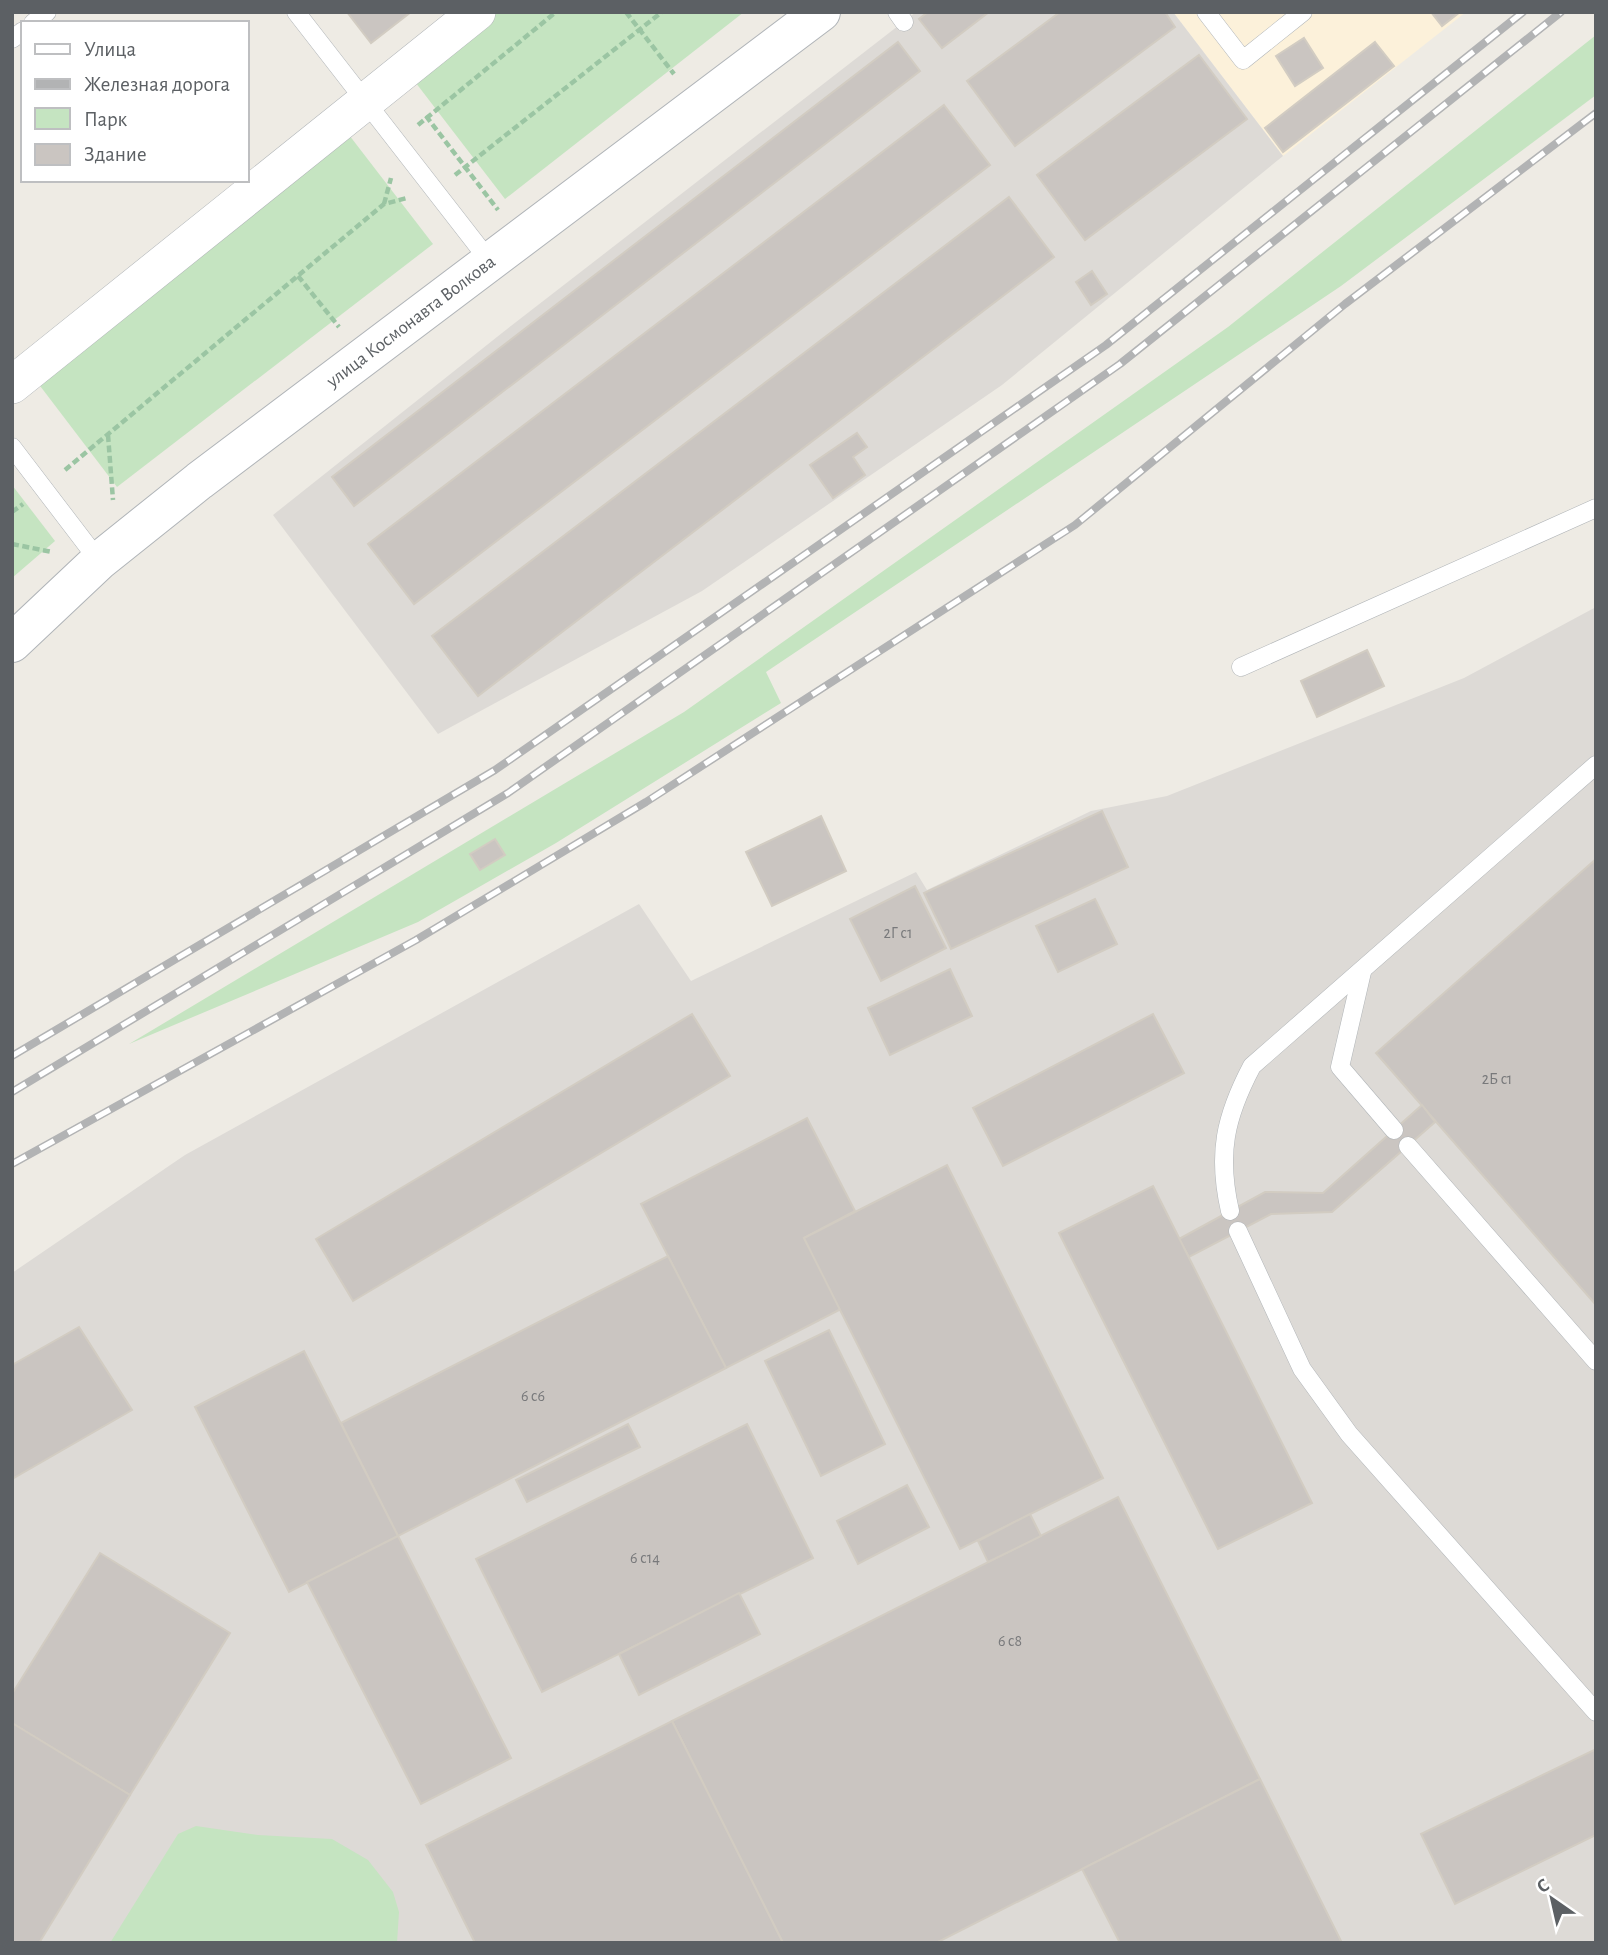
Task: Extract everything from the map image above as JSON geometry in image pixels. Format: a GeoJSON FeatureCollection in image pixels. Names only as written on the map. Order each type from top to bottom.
{"type":"FeatureCollection","features":[{"type":"Feature","properties":{"kind":"main road","name":"улица Космонавта Волкова"},"geometry":{"type":"LineString","coordinates":[[12,643],[99,561],[199,481],[821,12]]}},
{"type":"Feature","properties":{"kind":"street"},"geometry":{"type":"LineString","coordinates":[[12,385],[477,12]]}},
{"type":"Feature","properties":{"kind":"lane"},"geometry":{"type":"LineString","coordinates":[[296,12],[491,263]]}},
{"type":"Feature","properties":{"kind":"lane"},"geometry":{"type":"LineString","coordinates":[[1206,12],[1243,60],[1303,12]]}},
{"type":"Feature","properties":{"kind":"lane"},"geometry":{"type":"LineString","coordinates":[[12,447],[99,561]]}},
{"type":"Feature","properties":{"kind":"lane"},"geometry":{"type":"LineString","coordinates":[[1241,667],[1596,508]]}},
{"type":"Feature","properties":{"kind":"lane"},"geometry":{"type":"LineString","coordinates":[[1230,1211],[1224,1185],[1223,1146],[1233,1102],[1252,1066],[1596,765]]}},
{"type":"Feature","properties":{"kind":"lane"},"geometry":{"type":"LineString","coordinates":[[1362,972],[1340,1067],[1394,1130]]}},
{"type":"Feature","properties":{"kind":"lane"},"geometry":{"type":"LineString","coordinates":[[1408,1146],[1596,1361]]}},
{"type":"Feature","properties":{"kind":"lane"},"geometry":{"type":"LineString","coordinates":[[1238,1231],[1302,1368],[1349,1434],[1596,1713]]}},
{"type":"Feature","properties":{"kind":"path"},"geometry":{"type":"LineString","coordinates":[[500,211],[426,116],[556,12]]}},
{"type":"Feature","properties":{"kind":"path"},"geometry":{"type":"LineString","coordinates":[[626,12],[675,74]]}},
{"type":"Feature","properties":{"kind":"path"},"geometry":{"type":"LineString","coordinates":[[466,167],[662,12]]}},
{"type":"Feature","properties":{"kind":"path"},"geometry":{"type":"LineString","coordinates":[[12,512],[384,204]]}},
{"type":"Feature","properties":{"kind":"path"},"geometry":{"type":"LineString","coordinates":[[298,276],[345,334]]}},
{"type":"Feature","properties":{"kind":"path"},"geometry":{"type":"LineString","coordinates":[[108,434],[114,506]]}},
{"type":"Feature","properties":{"kind":"path"},"geometry":{"type":"LineString","coordinates":[[12,544],[58,553]]}},
{"type":"Feature","properties":{"kind":"shaded area"},"geometry":{"type":"Polygon","coordinates":[[[916,12],[1173,12],[1283,156],[1002,385],[702,591],[438,734],[273,515],[502,333],[916,12]]]}},
{"type":"Feature","properties":{"kind":"shaded area"},"geometry":{"type":"Polygon","coordinates":[[[1173,12],[1466,12],[1283,156],[1173,12]]]}},
{"type":"Feature","properties":{"kind":"shaded area"},"geometry":{"type":"Polygon","coordinates":[[[1596,607],[1596,1943],[12,1943],[12,1273],[185,1155],[639,904],[691,981],[916,872],[927,890],[1091,811],[1167,796],[1464,678],[1596,607]]]}},
{"type":"Feature","properties":{"kind":"green space"},"geometry":{"type":"Polygon","coordinates":[[[488,12],[744,12],[505,199],[409,74],[488,12]]]}},
{"type":"Feature","properties":{"kind":"green space"},"geometry":{"type":"Polygon","coordinates":[[[1596,35],[1596,95],[1341,286],[766,672],[781,703],[556,843],[418,922],[129,1044],[684,712],[1228,327],[1596,35]],[[495,839],[470,854],[480,870],[504,855],[495,839]]]}},
{"type":"Feature","properties":{"kind":"green space"},"geometry":{"type":"Polygon","coordinates":[[[346,131],[433,244],[117,487],[31,374],[346,131]]]}},
{"type":"Feature","properties":{"kind":"green space"},"geometry":{"type":"Polygon","coordinates":[[[12,485],[55,541],[12,578],[12,485]]]}},
{"type":"Feature","properties":{"kind":"green space"},"geometry":{"type":"Polygon","coordinates":[[[196,1826],[258,1835],[332,1839],[368,1860],[393,1892],[399,1912],[397,1943],[110,1943],[178,1834],[196,1826]]]}},
{"type":"Feature","properties":{"kind":"building"},"geometry":{"type":"Polygon","coordinates":[[[347,12],[411,12],[371,43],[347,12]]]}},
{"type":"Feature","properties":{"kind":"building"},"geometry":{"type":"Polygon","coordinates":[[[928,12],[989,12],[942,48],[919,19],[928,12]]]}},
{"type":"Feature","properties":{"kind":"building"},"geometry":{"type":"Polygon","coordinates":[[[1060,12],[1165,12],[1175,27],[1015,146],[967,81],[1060,12]]]}},
{"type":"Feature","properties":{"kind":"building"},"geometry":{"type":"Polygon","coordinates":[[[1431,12],[1460,12],[1442,26],[1431,12]]]}},
{"type":"Feature","properties":{"kind":"building"},"geometry":{"type":"Polygon","coordinates":[[[1304,38],[1323,68],[1295,86],[1276,56],[1304,38]]]}},
{"type":"Feature","properties":{"kind":"building"},"geometry":{"type":"Polygon","coordinates":[[[898,42],[920,71],[354,506],[332,477],[898,42]]]}},
{"type":"Feature","properties":{"kind":"building"},"geometry":{"type":"Polygon","coordinates":[[[1375,42],[1394,66],[1283,152],[1265,128],[1375,42]]]}},
{"type":"Feature","properties":{"kind":"building"},"geometry":{"type":"Polygon","coordinates":[[[1199,55],[1247,119],[1085,240],[1037,175],[1199,55]]]}},
{"type":"Feature","properties":{"kind":"building"},"geometry":{"type":"Polygon","coordinates":[[[944,105],[990,165],[414,604],[368,544],[944,105]]]}},
{"type":"Feature","properties":{"kind":"building"},"geometry":{"type":"Polygon","coordinates":[[[1009,197],[1054,257],[478,696],[432,636],[1009,197]]]}},
{"type":"Feature","properties":{"kind":"building"},"geometry":{"type":"Polygon","coordinates":[[[1092,271],[1107,294],[1091,305],[1076,282],[1092,271]]]}},
{"type":"Feature","properties":{"kind":"building"},"geometry":{"type":"Polygon","coordinates":[[[857,433],[867,447],[853,457],[865,475],[833,498],[810,465],[857,433]]]}},
{"type":"Feature","properties":{"kind":"building"},"geometry":{"type":"Polygon","coordinates":[[[1367,650],[1384,686],[1317,717],[1301,681],[1367,650]]]}},
{"type":"Feature","properties":{"kind":"building"},"geometry":{"type":"Polygon","coordinates":[[[1102,811],[1128,867],[951,949],[924,893],[1102,811]]]}},
{"type":"Feature","properties":{"kind":"building"},"geometry":{"type":"Polygon","coordinates":[[[821,816],[846,871],[772,906],[746,852],[821,816]]]}},
{"type":"Feature","properties":{"kind":"building"},"geometry":{"type":"Polygon","coordinates":[[[495,839],[505,855],[480,870],[470,854],[495,839]]]}},
{"type":"Feature","properties":{"kind":"building"},"geometry":{"type":"Polygon","coordinates":[[[1596,859],[1596,1305],[1376,1053],[1596,859]]]}},
{"type":"Feature","properties":{"kind":"building"},"geometry":{"type":"Polygon","coordinates":[[[915,886],[946,948],[881,981],[850,919],[915,886]]]}},
{"type":"Feature","properties":{"kind":"building"},"geometry":{"type":"Polygon","coordinates":[[[1095,899],[1117,944],[1058,972],[1036,926],[1095,899]]]}},
{"type":"Feature","properties":{"kind":"building"},"geometry":{"type":"Polygon","coordinates":[[[950,969],[972,1016],[890,1055],[868,1008],[950,969]]]}},
{"type":"Feature","properties":{"kind":"building"},"geometry":{"type":"Polygon","coordinates":[[[692,1014],[730,1076],[353,1301],[316,1239],[692,1014]]]}},
{"type":"Feature","properties":{"kind":"building"},"geometry":{"type":"Polygon","coordinates":[[[1153,1014],[1184,1073],[1003,1166],[973,1108],[1153,1014]]]}},
{"type":"Feature","properties":{"kind":"building"},"geometry":{"type":"Polygon","coordinates":[[[1422,1105],[1435,1122],[1332,1212],[1271,1214],[1189,1257],[1179,1239],[1265,1192],[1323,1193],[1422,1105]]]}},
{"type":"Feature","properties":{"kind":"building"},"geometry":{"type":"Polygon","coordinates":[[[807,1118],[855,1211],[804,1238],[841,1309],[726,1368],[641,1204],[807,1118]]]}},
{"type":"Feature","properties":{"kind":"building"},"geometry":{"type":"Polygon","coordinates":[[[947,1165],[1103,1478],[960,1549],[804,1238],[947,1165]]]}},
{"type":"Feature","properties":{"kind":"building"},"geometry":{"type":"Polygon","coordinates":[[[1153,1186],[1312,1503],[1218,1549],[1059,1233],[1153,1186]]]}},
{"type":"Feature","properties":{"kind":"building"},"geometry":{"type":"Polygon","coordinates":[[[668,1256],[726,1368],[398,1536],[341,1423],[668,1256]]]}},
{"type":"Feature","properties":{"kind":"building"},"geometry":{"type":"Polygon","coordinates":[[[79,1327],[132,1410],[12,1479],[12,1365],[79,1327]]]}},
{"type":"Feature","properties":{"kind":"building"},"geometry":{"type":"Polygon","coordinates":[[[829,1330],[885,1444],[821,1476],[765,1361],[829,1330]]]}},
{"type":"Feature","properties":{"kind":"building"},"geometry":{"type":"Polygon","coordinates":[[[304,1351],[398,1536],[289,1592],[195,1407],[304,1351]]]}},
{"type":"Feature","properties":{"kind":"building"},"geometry":{"type":"Polygon","coordinates":[[[628,1424],[640,1447],[527,1502],[516,1480],[628,1424]]]}},
{"type":"Feature","properties":{"kind":"building"},"geometry":{"type":"Polygon","coordinates":[[[747,1424],[813,1558],[542,1692],[476,1559],[747,1424]]]}},
{"type":"Feature","properties":{"kind":"building"},"geometry":{"type":"Polygon","coordinates":[[[907,1485],[929,1527],[858,1564],[837,1521],[907,1485]]]}},
{"type":"Feature","properties":{"kind":"building"},"geometry":{"type":"Polygon","coordinates":[[[1118,1497],[1260,1779],[936,1943],[783,1943],[672,1721],[1118,1497]]]}},
{"type":"Feature","properties":{"kind":"building"},"geometry":{"type":"Polygon","coordinates":[[[1030,1514],[1041,1536],[988,1562],[978,1541],[1030,1514]]]}},
{"type":"Feature","properties":{"kind":"building"},"geometry":{"type":"Polygon","coordinates":[[[398,1536],[511,1758],[421,1804],[307,1582],[398,1536]]]}},
{"type":"Feature","properties":{"kind":"building"},"geometry":{"type":"Polygon","coordinates":[[[100,1553],[230,1633],[130,1795],[12,1723],[12,1694],[100,1553]]]}},
{"type":"Feature","properties":{"kind":"building"},"geometry":{"type":"Polygon","coordinates":[[[739,1593],[760,1634],[639,1695],[619,1654],[739,1593]]]}},
{"type":"Feature","properties":{"kind":"building"},"geometry":{"type":"Polygon","coordinates":[[[672,1721],[783,1943],[475,1943],[426,1845],[672,1721]]]}},
{"type":"Feature","properties":{"kind":"building"},"geometry":{"type":"Polygon","coordinates":[[[12,1723],[130,1795],[39,1943],[12,1943],[12,1723]]]}},
{"type":"Feature","properties":{"kind":"building"},"geometry":{"type":"Polygon","coordinates":[[[1596,1749],[1596,1835],[1455,1904],[1421,1834],[1596,1749]]]}},
{"type":"Feature","properties":{"kind":"building"},"geometry":{"type":"Polygon","coordinates":[[[1260,1779],[1342,1943],[1120,1943],[1082,1869],[1260,1779]]]}},
{"type":"Feature","properties":{"kind":"railway"},"geometry":{"type":"LineString","coordinates":[[12,1056],[495,770],[1106,345],[1523,12]]}},
{"type":"Feature","properties":{"kind":"railway"},"geometry":{"type":"LineString","coordinates":[[12,1092],[508,793],[1120,364],[1561,12]]}},
{"type":"Feature","properties":{"kind":"railway"},"geometry":{"type":"LineString","coordinates":[[12,1164],[416,940],[646,802],[1075,525],[1345,304],[1596,113]]}}]}
